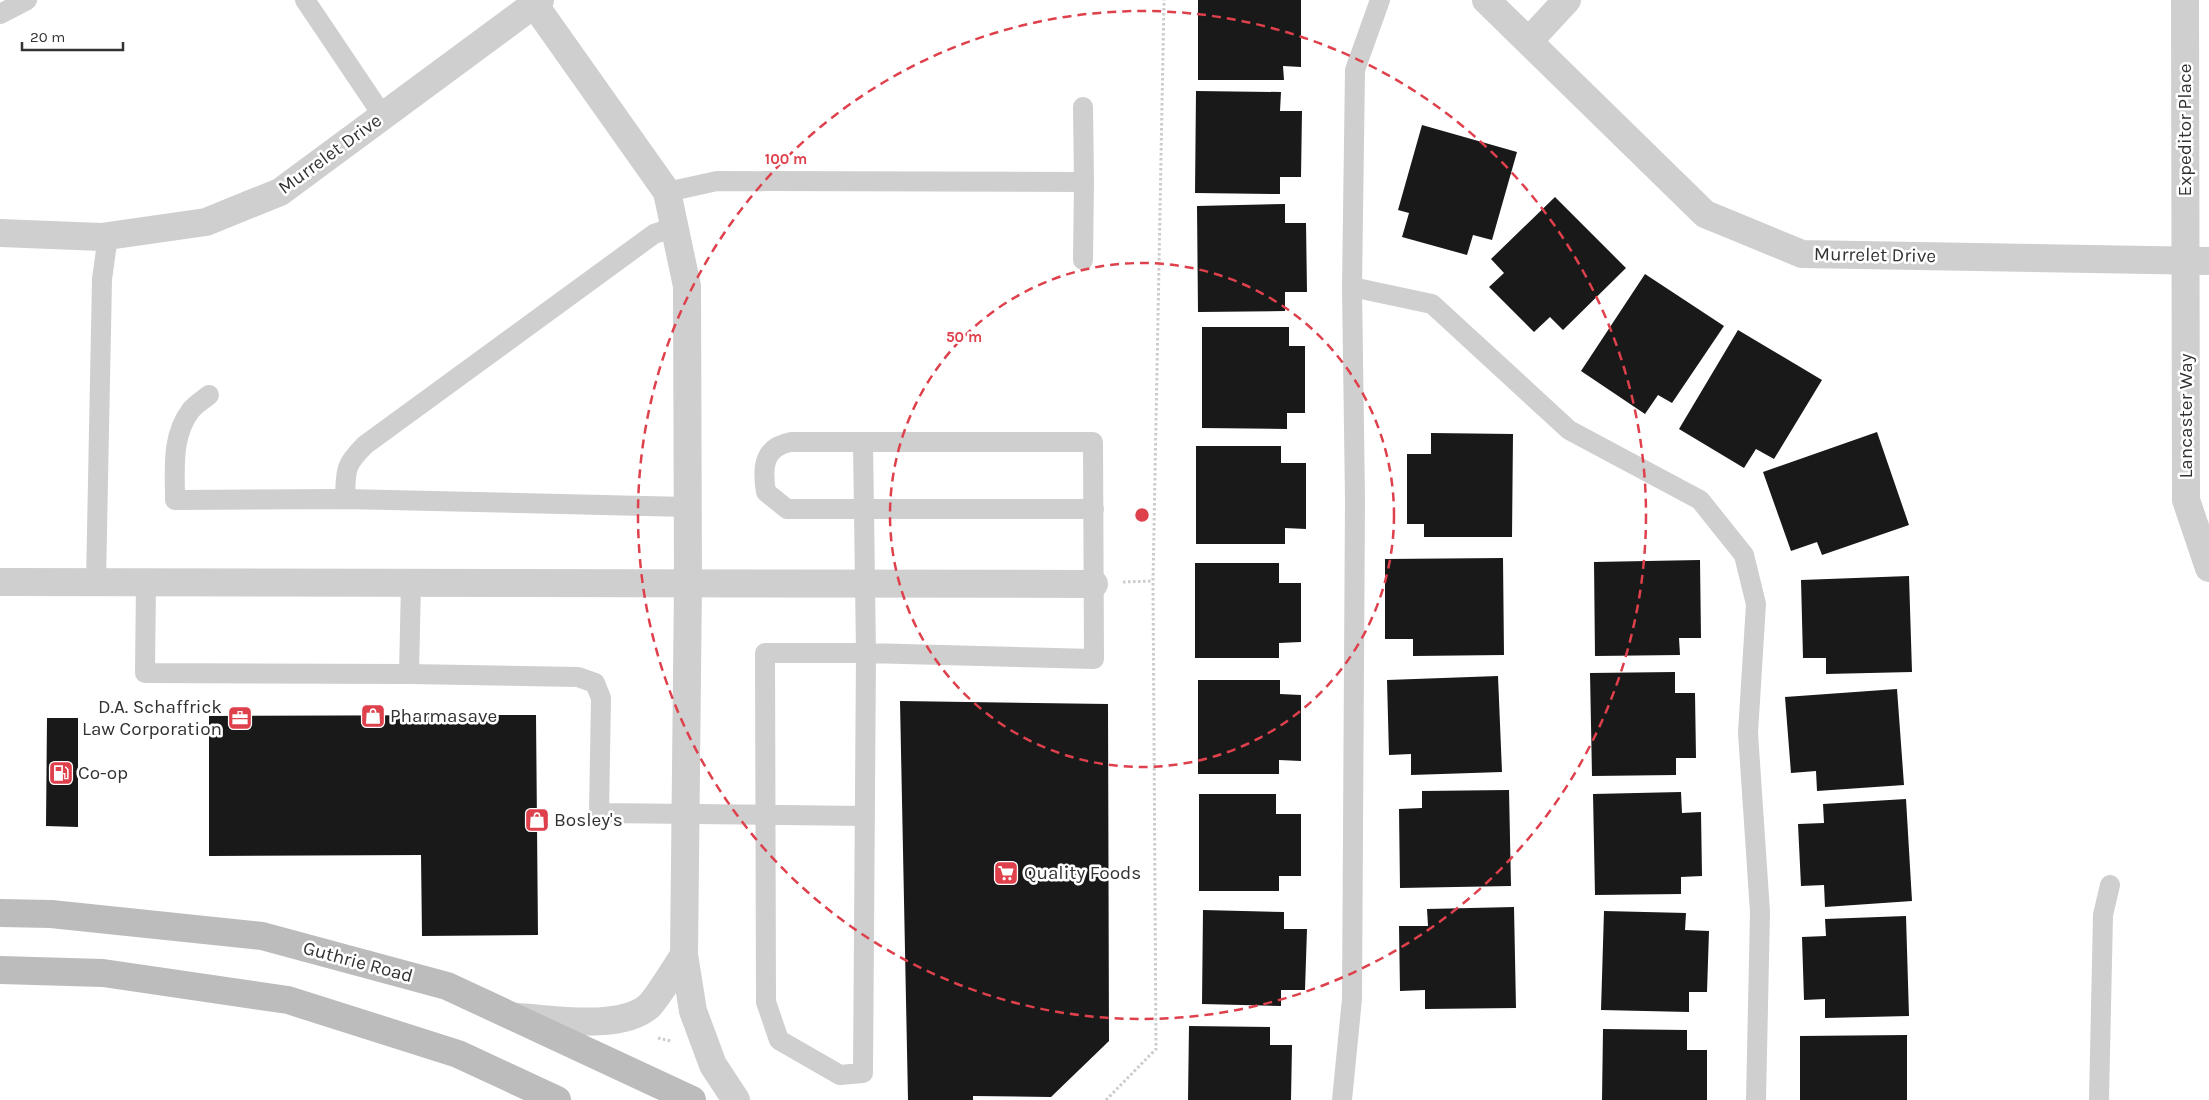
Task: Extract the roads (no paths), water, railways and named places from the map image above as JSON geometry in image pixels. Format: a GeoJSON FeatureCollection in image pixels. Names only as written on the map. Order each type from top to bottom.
{"type":"FeatureCollection","features":[{"type":"Feature","properties":{"kind":"main road","name":"Guthrie Road"},"geometry":{"type":"LineString","coordinates":[[1,912],[51,914],[262,936],[447,986],[692,1100]]}},
{"type":"Feature","properties":{"kind":"main road"},"geometry":{"type":"LineString","coordinates":[[0,970],[103,973],[288,1000],[458,1054],[557,1100]]}},
{"type":"Feature","properties":{"kind":"street","name":"Murrelet Drive"},"geometry":{"type":"LineString","coordinates":[[1486,0],[1705,214],[1802,254],[2197,260]]}},
{"type":"Feature","properties":{"kind":"street"},"geometry":{"type":"LineString","coordinates":[[1530,41],[1566,0]]}},
{"type":"Feature","properties":{"kind":"street","name":"Expeditor Place"},"geometry":{"type":"LineString","coordinates":[[2185,0],[2197,260]]}},
{"type":"Feature","properties":{"kind":"street","name":"Murrelet Drive"},"geometry":{"type":"LineString","coordinates":[[0,233],[108,236],[206,222],[280,192],[537,2]]}},
{"type":"Feature","properties":{"kind":"street"},"geometry":{"type":"LineString","coordinates":[[537,2],[667,192],[686,286],[688,583],[684,813],[684,955],[693,1011],[713,1065],[736,1100]]}},
{"type":"Feature","properties":{"kind":"street","name":"Lancaster Way"},"geometry":{"type":"LineString","coordinates":[[2197,260],[2186,500],[2209,568]]}},
{"type":"Feature","properties":{"kind":"street"},"geometry":{"type":"LineString","coordinates":[[0,582],[1094,584]]}},
{"type":"Feature","properties":{"kind":"street"},"geometry":{"type":"LineString","coordinates":[[517,1017],[602,1022],[630,1016],[649,1006],[684,955]]}},
{"type":"Feature","properties":{"kind":"lane"},"geometry":{"type":"LineString","coordinates":[[0,14],[27,0]]}},
{"type":"Feature","properties":{"kind":"lane"},"geometry":{"type":"LineString","coordinates":[[305,0],[383,116]]}},
{"type":"Feature","properties":{"kind":"lane"},"geometry":{"type":"LineString","coordinates":[[1342,1100],[1352,999],[1355,500],[1352,287],[1355,70],[1380,0]]}},
{"type":"Feature","properties":{"kind":"lane"},"geometry":{"type":"LineString","coordinates":[[1083,107],[1083,260]]}},
{"type":"Feature","properties":{"kind":"lane"},"geometry":{"type":"LineString","coordinates":[[667,192],[717,181],[1084,182]]}},
{"type":"Feature","properties":{"kind":"lane"},"geometry":{"type":"LineString","coordinates":[[345,499],[346,475],[350,460],[365,445],[654,234],[674,227]]}},
{"type":"Feature","properties":{"kind":"lane"},"geometry":{"type":"LineString","coordinates":[[96,582],[102,279],[108,236]]}},
{"type":"Feature","properties":{"kind":"lane"},"geometry":{"type":"LineString","coordinates":[[1352,287],[1432,304],[1569,430],[1700,500],[1744,555],[1756,604],[1755,654],[1748,733],[1760,912],[1756,1100]]}},
{"type":"Feature","properties":{"kind":"lane"},"geometry":{"type":"LineString","coordinates":[[209,395],[192,410],[181,428],[176,445],[174,500],[345,499],[688,508]]}},
{"type":"Feature","properties":{"kind":"lane"},"geometry":{"type":"LineString","coordinates":[[863,442],[863,508],[864,584],[866,653],[863,1073],[840,1075],[778,1040],[766,1002],[767,814],[765,653],[866,653],[1094,659],[1094,509],[1093,442],[863,442],[781,444],[766,458],[763,473],[766,492],[788,508],[863,508],[1094,509]]}},
{"type":"Feature","properties":{"kind":"lane"},"geometry":{"type":"LineString","coordinates":[[146,582],[145,673],[409,674],[578,678],[595,683],[601,698],[599,813],[865,816]]}},
{"type":"Feature","properties":{"kind":"lane"},"geometry":{"type":"LineString","coordinates":[[409,674],[411,583]]}},
{"type":"Feature","properties":{"kind":"lane"},"geometry":{"type":"LineString","coordinates":[[2099,1100],[2103,915],[2110,886]]}},
{"type":"Feature","properties":{"kind":"place","name":"Pharmasave"},"geometry":{"type":"Point","coordinates":[373,716]}},
{"type":"Feature","properties":{"kind":"place","name":"D.A. Schaffrick Law Corporation"},"geometry":{"type":"Point","coordinates":[240,718]}},
{"type":"Feature","properties":{"kind":"place","name":"Co-op"},"geometry":{"type":"Point","coordinates":[61,773]}},
{"type":"Feature","properties":{"kind":"place","name":"Bosley's"},"geometry":{"type":"Point","coordinates":[537,820]}},
{"type":"Feature","properties":{"kind":"place","name":"Quality Foods"},"geometry":{"type":"Point","coordinates":[1006,873]}}]}
